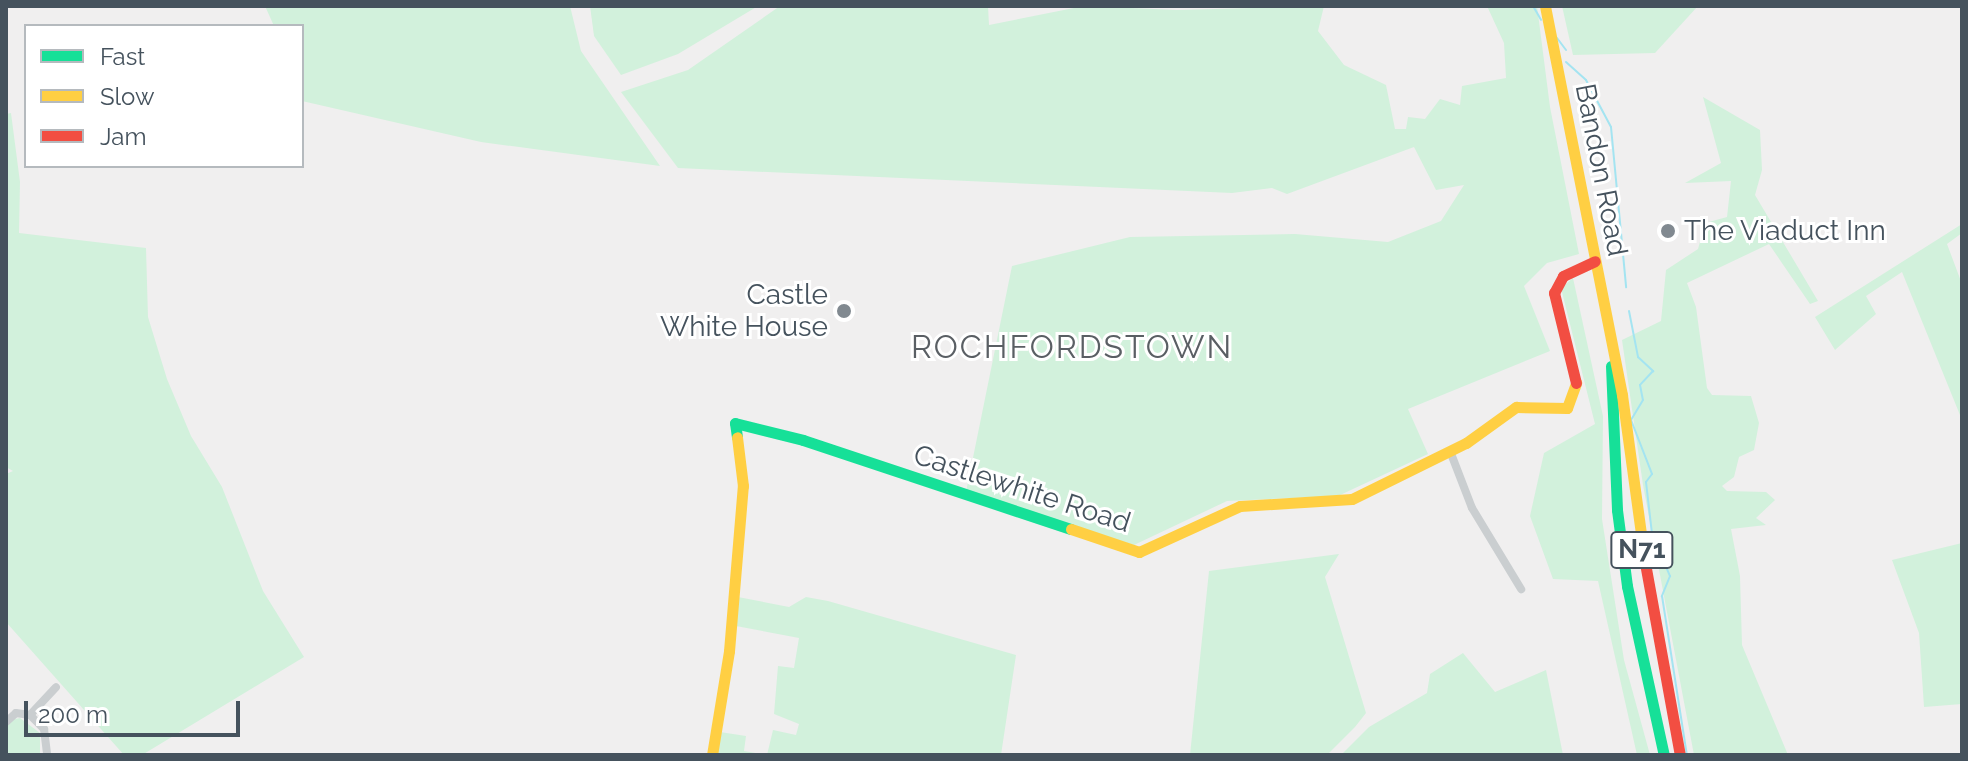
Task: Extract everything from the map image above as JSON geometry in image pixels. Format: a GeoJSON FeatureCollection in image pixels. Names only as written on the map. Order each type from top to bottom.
{"type":"FeatureCollection","features":[{"type":"Feature","properties":{"kind":"street","name":"Bandon Road"},"geometry":{"type":"LineString","coordinates":[[1545,6],[1612,343],[1657,647],[1680,755]]}},
{"type":"Feature","properties":{"kind":"street","name":"Castlewhite Road"},"geometry":{"type":"LineString","coordinates":[[712,755],[729,651],[743,486],[735,423],[803,440],[1129,552],[1148,550],[1240,506],[1352,499],[1450,451],[1516,407],[1555,410],[1572,402],[1573,365],[1554,293],[1563,276],[1595,261]]}},
{"type":"Feature","properties":{"kind":"street","name":"Bandon Road"},"geometry":{"type":"LineString","coordinates":[[1612,343],[1617,510],[1645,686],[1664,755]]}},
{"type":"Feature","properties":{"kind":"street"},"geometry":{"type":"LineString","coordinates":[[1450,451],[1472,508],[1521,589]]}},
{"type":"Feature","properties":{"kind":"street"},"geometry":{"type":"LineString","coordinates":[[30,715],[56,687]]}},
{"type":"Feature","properties":{"kind":"street"},"geometry":{"type":"LineString","coordinates":[[6,722],[16,713],[30,715],[44,729],[47,755]]}},
{"type":"Feature","properties":{"kind":"green space"},"geometry":{"type":"Polygon","coordinates":[[[265,6],[570,6],[581,51],[660,166],[481,142],[304,101],[304,24],[273,24],[265,6]]]}},
{"type":"Feature","properties":{"kind":"green space"},"geometry":{"type":"Polygon","coordinates":[[[590,6],[758,6],[678,54],[621,75],[594,36],[590,6]]]}},
{"type":"Feature","properties":{"kind":"green space"},"geometry":{"type":"Polygon","coordinates":[[[780,6],[988,6],[989,25],[1084,6],[1177,10],[1324,6],[1318,31],[1344,65],[1386,85],[1395,129],[1406,129],[1408,117],[1425,119],[1440,99],[1460,105],[1462,86],[1506,78],[1504,43],[1487,6],[1537,6],[1550,107],[1579,254],[1547,263],[1524,286],[1550,351],[1408,409],[1428,454],[1338,496],[1227,501],[1134,545],[966,492],[1012,266],[1130,237],[1295,234],[1388,242],[1441,221],[1464,185],[1436,190],[1414,147],[1287,194],[1272,188],[1232,193],[678,168],[621,92],[688,70],[780,6]]]}},
{"type":"Feature","properties":{"kind":"green space"},"geometry":{"type":"Polygon","coordinates":[[[1562,6],[1698,6],[1655,53],[1573,55],[1562,6]]]}},
{"type":"Feature","properties":{"kind":"green space"},"geometry":{"type":"Polygon","coordinates":[[[1703,97],[1760,130],[1762,170],[1755,195],[1818,301],[1810,304],[1769,244],[1687,283],[1696,307],[1707,388],[1712,395],[1751,396],[1759,423],[1754,450],[1739,457],[1734,477],[1722,486],[1727,491],[1766,492],[1775,500],[1756,518],[1766,525],[1731,529],[1740,576],[1742,645],[1788,755],[1694,755],[1643,485],[1622,340],[1661,321],[1666,270],[1698,249],[1705,223],[1727,217],[1731,181],[1685,183],[1721,163],[1703,97]]]}},
{"type":"Feature","properties":{"kind":"green space"},"geometry":{"type":"Polygon","coordinates":[[[11,113],[20,182],[19,233],[146,248],[148,317],[167,379],[191,436],[222,487],[263,591],[304,657],[142,755],[124,755],[6,622],[6,474],[13,471],[6,467],[6,114],[11,113]]]}},
{"type":"Feature","properties":{"kind":"green space"},"geometry":{"type":"Polygon","coordinates":[[[1962,224],[1962,233],[1947,244],[1962,284],[1962,420],[1902,272],[1866,296],[1876,314],[1835,350],[1815,317],[1962,224]]]}},
{"type":"Feature","properties":{"kind":"green space"},"geometry":{"type":"Polygon","coordinates":[[[1573,278],[1603,416],[1602,519],[1624,660],[1650,755],[1637,755],[1598,581],[1553,579],[1530,516],[1544,453],[1595,424],[1561,288],[1573,278]]]}},
{"type":"Feature","properties":{"kind":"green space"},"geometry":{"type":"Polygon","coordinates":[[[1962,543],[1962,704],[1924,707],[1919,633],[1892,560],[1962,543]]]}},
{"type":"Feature","properties":{"kind":"green space"},"geometry":{"type":"Polygon","coordinates":[[[1339,554],[1325,577],[1366,713],[1327,755],[1190,755],[1209,571],[1339,554]]]}},
{"type":"Feature","properties":{"kind":"green space"},"geometry":{"type":"Polygon","coordinates":[[[738,597],[789,607],[806,597],[828,601],[1016,655],[1001,755],[767,755],[773,730],[796,735],[799,724],[774,714],[778,666],[794,668],[799,638],[736,626],[738,597]]]}},
{"type":"Feature","properties":{"kind":"green space"},"geometry":{"type":"Polygon","coordinates":[[[1463,653],[1495,692],[1546,670],[1563,755],[1341,755],[1369,727],[1427,693],[1430,674],[1463,653]]]}},
{"type":"Feature","properties":{"kind":"green space"},"geometry":{"type":"Polygon","coordinates":[[[20,718],[40,733],[40,755],[6,755],[6,728],[10,720],[20,718]]]}},
{"type":"Feature","properties":{"kind":"green space"},"geometry":{"type":"Polygon","coordinates":[[[720,732],[746,736],[744,751],[767,755],[717,755],[720,732]]]}},
{"type":"Feature","properties":{"kind":"waterway"},"geometry":{"type":"LineString","coordinates":[[1533,6],[1541,20]]}},
{"type":"Feature","properties":{"kind":"waterway"},"geometry":{"type":"LineString","coordinates":[[1557,38],[1566,50]]}},
{"type":"Feature","properties":{"kind":"waterway"},"geometry":{"type":"LineString","coordinates":[[1566,62],[1586,80],[1611,127],[1626,287]]}},
{"type":"Feature","properties":{"kind":"waterway"},"geometry":{"type":"LineString","coordinates":[[1629,311],[1638,357],[1653,371],[1640,385],[1643,400],[1631,420],[1652,474],[1646,482],[1652,534],[1670,576],[1662,596],[1687,755]]}},
{"type":"Feature","properties":{"kind":"traffic: fast"},"geometry":{"type":"LineString","coordinates":[[1611,366],[1617,510],[1627,586],[1664,755]]}},
{"type":"Feature","properties":{"kind":"traffic: fast"},"geometry":{"type":"LineString","coordinates":[[737,437],[735,423],[803,440],[1071,529]]}},
{"type":"Feature","properties":{"kind":"traffic: slow"},"geometry":{"type":"LineString","coordinates":[[1545,6],[1622,395],[1645,563]]}},
{"type":"Feature","properties":{"kind":"traffic: slow"},"geometry":{"type":"LineString","coordinates":[[1071,529],[1139,552],[1240,506],[1352,499],[1466,443],[1516,407],[1567,408],[1576,383]]}},
{"type":"Feature","properties":{"kind":"traffic: slow"},"geometry":{"type":"LineString","coordinates":[[712,755],[729,651],[743,486],[737,437]]}},
{"type":"Feature","properties":{"kind":"traffic: jam"},"geometry":{"type":"LineString","coordinates":[[1576,383],[1554,293],[1563,276],[1595,261]]}},
{"type":"Feature","properties":{"kind":"traffic: jam"},"geometry":{"type":"LineString","coordinates":[[1645,563],[1680,755]]}},
{"type":"Feature","properties":{"kind":"place","name":"The Viaduct Inn"},"geometry":{"type":"Point","coordinates":[1668,231]}},
{"type":"Feature","properties":{"kind":"place","name":"Castle White House"},"geometry":{"type":"Point","coordinates":[844,311]}},
{"type":"Feature","properties":{"kind":"district","name":"ROCHFORDSTOWN"},"geometry":{"type":"Point","coordinates":[1072,347]}}]}
